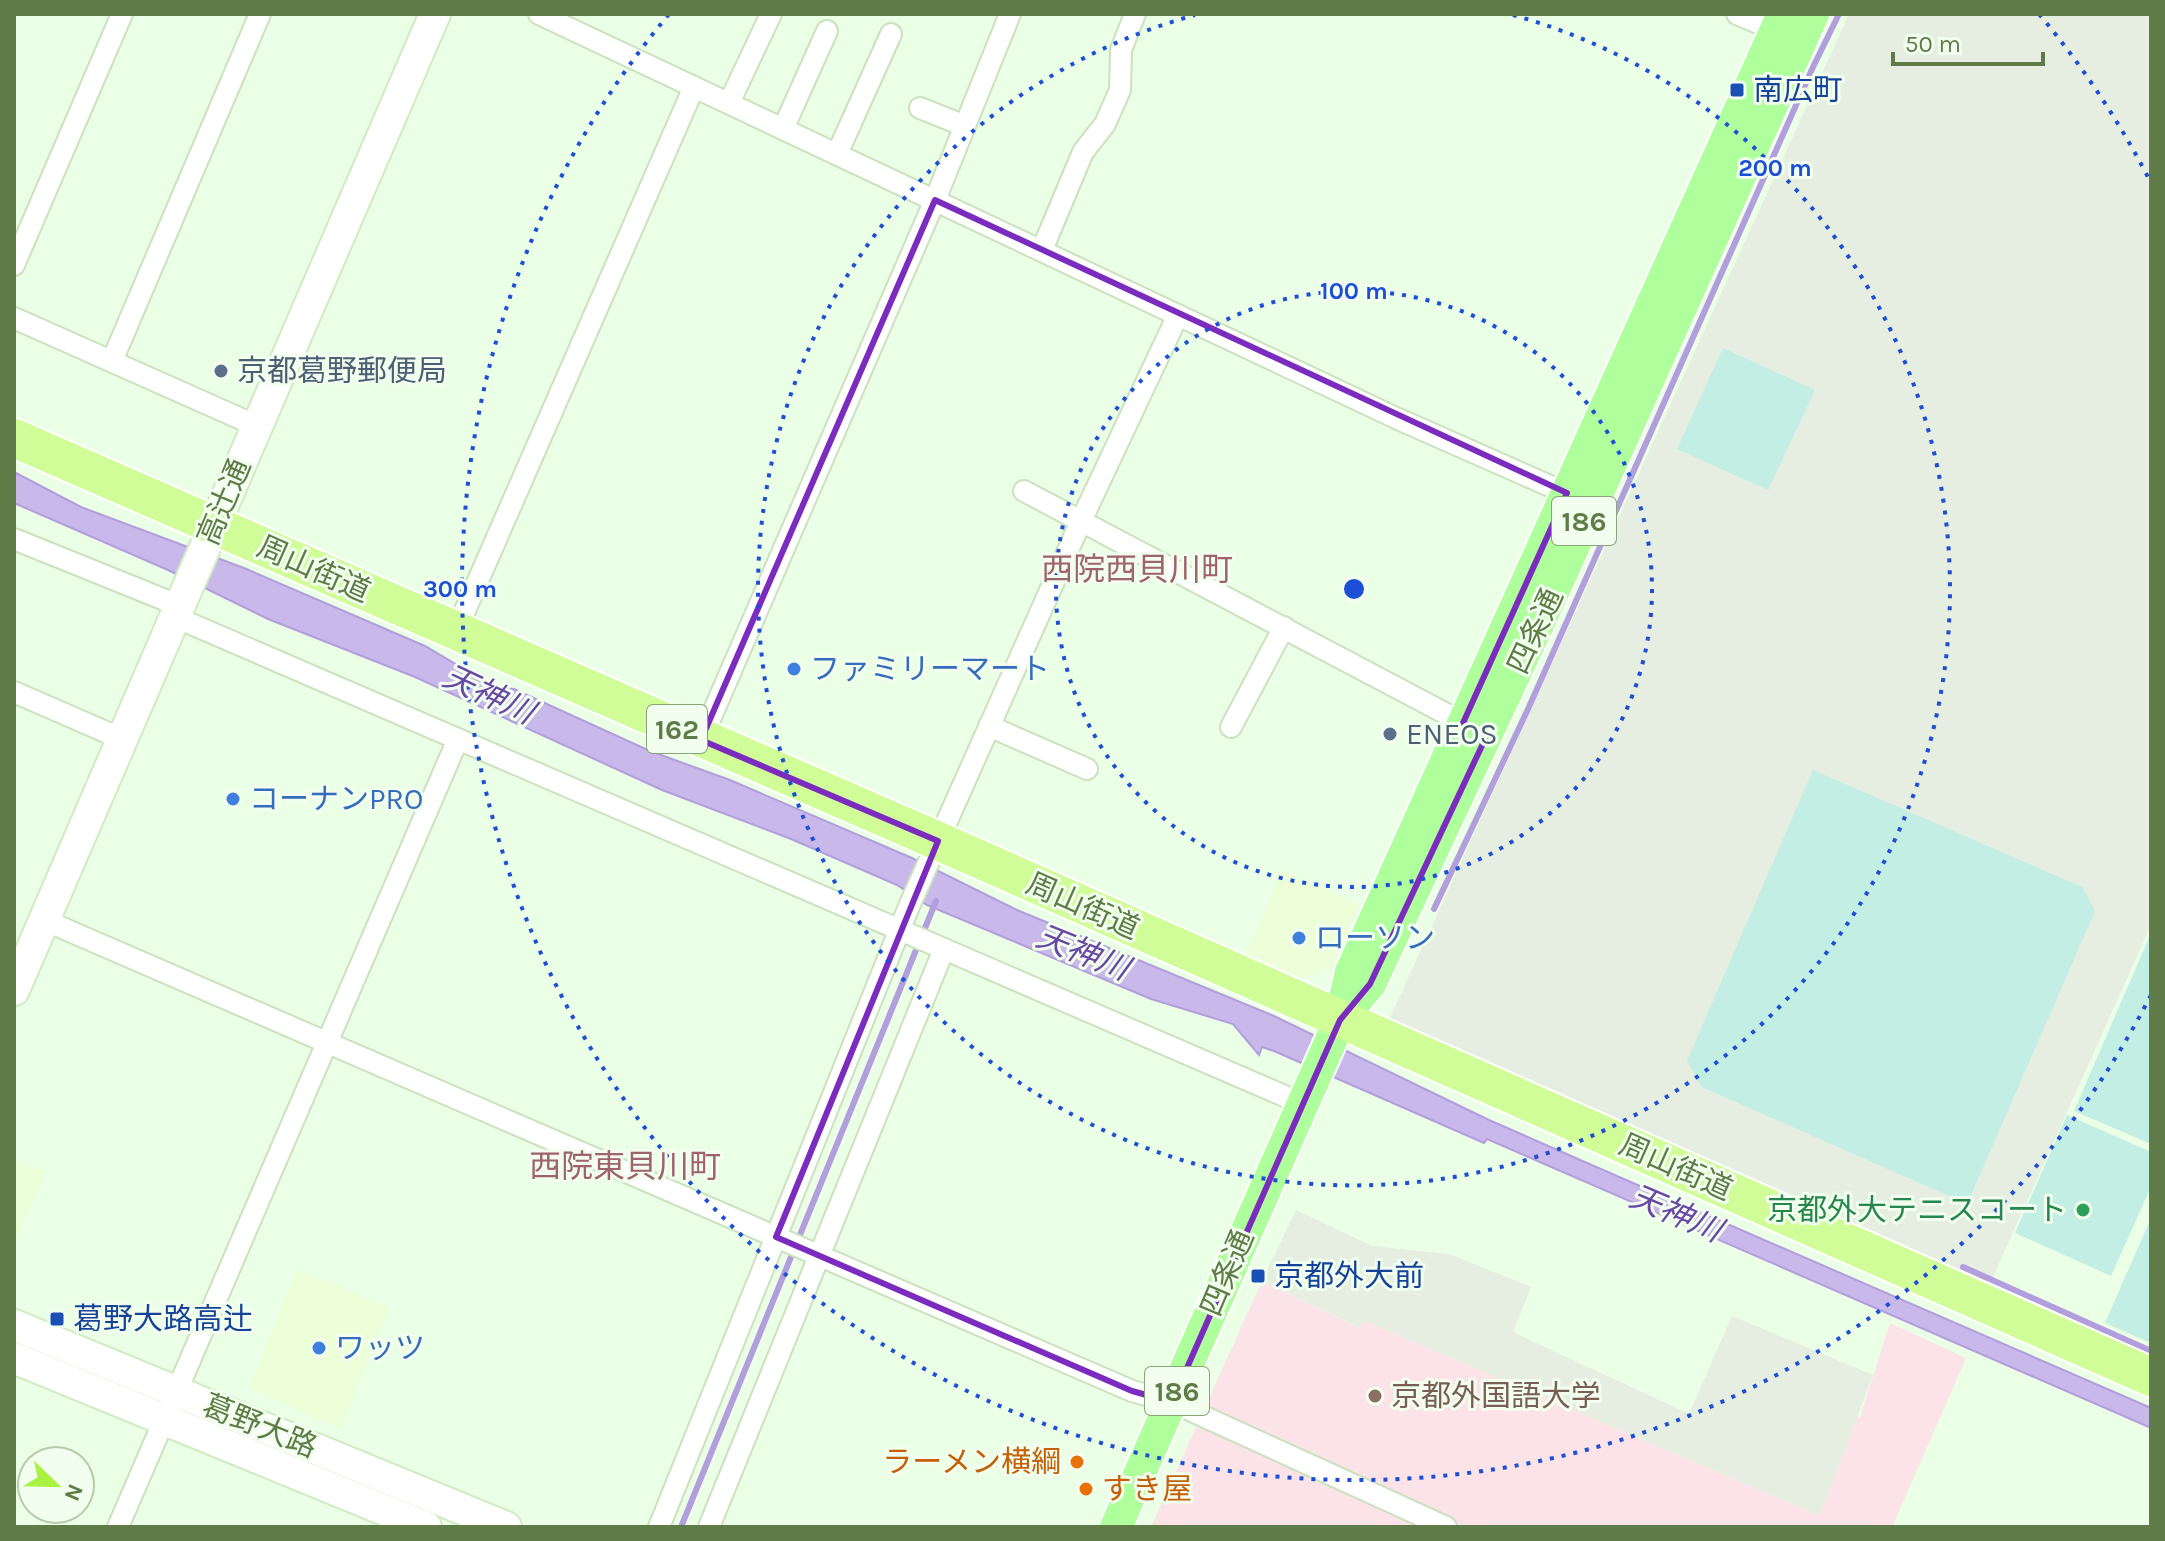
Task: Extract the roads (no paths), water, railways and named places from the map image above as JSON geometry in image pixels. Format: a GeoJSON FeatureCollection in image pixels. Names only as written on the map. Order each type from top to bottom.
{"type":"FeatureCollection","features":[{"type":"Feature","properties":{"kind":"highway","name":"周山街道"},"geometry":{"type":"LineString","coordinates":[[14,438],[210,536],[456,631],[701,740],[933,851],[1336,1029],[2151,1377]]}},
{"type":"Feature","properties":{"kind":"main road","name":"四条通"},"geometry":{"type":"LineString","coordinates":[[1116,1527],[1336,1029],[1370,984],[1475,729],[1793,25]]}},
{"type":"Feature","properties":{"kind":"street"},"geometry":{"type":"LineString","coordinates":[[14,265],[122,14]]}},
{"type":"Feature","properties":{"kind":"street"},"geometry":{"type":"LineString","coordinates":[[112,361],[260,14]]}},
{"type":"Feature","properties":{"kind":"street","name":"高辻通"},"geometry":{"type":"LineString","coordinates":[[14,990],[435,14]]}},
{"type":"Feature","properties":{"kind":"street"},"geometry":{"type":"LineString","coordinates":[[539,14],[1396,418],[1579,499]]}},
{"type":"Feature","properties":{"kind":"street"},"geometry":{"type":"LineString","coordinates":[[729,103],[771,14]]}},
{"type":"Feature","properties":{"kind":"street"},"geometry":{"type":"LineString","coordinates":[[701,740],[935,200],[1010,14]]}},
{"type":"Feature","properties":{"kind":"street"},"geometry":{"type":"LineString","coordinates":[[1042,250],[1083,152],[1105,124],[1120,90],[1121,50],[1135,14]]}},
{"type":"Feature","properties":{"kind":"street"},"geometry":{"type":"LineString","coordinates":[[1737,14],[1793,25]]}},
{"type":"Feature","properties":{"kind":"street"},"geometry":{"type":"LineString","coordinates":[[783,129],[827,31]]}},
{"type":"Feature","properties":{"kind":"street"},"geometry":{"type":"LineString","coordinates":[[837,154],[891,34]]}},
{"type":"Feature","properties":{"kind":"street"},"geometry":{"type":"LineString","coordinates":[[456,631],[694,87]]}},
{"type":"Feature","properties":{"kind":"street"},"geometry":{"type":"LineString","coordinates":[[920,108],[965,126]]}},
{"type":"Feature","properties":{"kind":"street"},"geometry":{"type":"LineString","coordinates":[[659,1527],[904,931],[910,904],[1081,521],[1178,315]]}},
{"type":"Feature","properties":{"kind":"street"},"geometry":{"type":"LineString","coordinates":[[14,318],[257,426]]}},
{"type":"Feature","properties":{"kind":"street"},"geometry":{"type":"LineString","coordinates":[[1024,491],[1475,729]]}},
{"type":"Feature","properties":{"kind":"street"},"geometry":{"type":"LineString","coordinates":[[14,539],[180,604],[458,739],[940,947],[1309,1090]]}},
{"type":"Feature","properties":{"kind":"street"},"geometry":{"type":"LineString","coordinates":[[1231,727],[1284,627]]}},
{"type":"Feature","properties":{"kind":"street"},"geometry":{"type":"LineString","coordinates":[[14,692],[122,739]]}},
{"type":"Feature","properties":{"kind":"street"},"geometry":{"type":"LineString","coordinates":[[989,726],[1087,769]]}},
{"type":"Feature","properties":{"kind":"street"},"geometry":{"type":"LineString","coordinates":[[118,1527],[458,739]]}},
{"type":"Feature","properties":{"kind":"street"},"geometry":{"type":"LineString","coordinates":[[44,920],[1132,1391],[1172,1402],[1446,1527]]}},
{"type":"Feature","properties":{"kind":"street"},"geometry":{"type":"LineString","coordinates":[[709,1527],[820,1256],[940,947]]}},
{"type":"Feature","properties":{"kind":"street","name":"葛野大路"},"geometry":{"type":"LineString","coordinates":[[14,1325],[335,1457],[464,1519],[506,1527]]}},
{"type":"Feature","properties":{"kind":"street","name":"葛野大路"},"geometry":{"type":"LineString","coordinates":[[14,1358],[426,1527]]}},
{"type":"Feature","properties":{"kind":"street"},"geometry":{"type":"LineString","coordinates":[[323,1485],[335,1457]]}},
{"type":"Feature","properties":{"kind":"water","name":"天神川"},"geometry":{"type":"Polygon","coordinates":[[[14,472],[81,507],[244,568],[425,646],[493,686],[514,689],[650,751],[730,780],[912,858],[1017,910],[1274,1016],[1489,1120],[2151,1408],[2151,1428],[1487,1139],[1484,1143],[1274,1051],[1262,1047],[1259,1055],[1233,1024],[1151,999],[927,905],[897,885],[791,839],[662,790],[415,677],[268,619],[168,570],[14,503],[14,472]]]}},
{"type":"Feature","properties":{"kind":"waterway"},"geometry":{"type":"LineString","coordinates":[[1434,909],[1528,709],[1839,14]]}},
{"type":"Feature","properties":{"kind":"waterway"},"geometry":{"type":"LineString","coordinates":[[681,1527],[936,901]]}},
{"type":"Feature","properties":{"kind":"waterway"},"geometry":{"type":"LineString","coordinates":[[1963,1267],[2151,1351]]}},
{"type":"Feature","properties":{"kind":"place","name":"南広町"},"geometry":{"type":"Point","coordinates":[1737,90]}},
{"type":"Feature","properties":{"kind":"place","name":"京都葛野郵便局"},"geometry":{"type":"Point","coordinates":[221,371]}},
{"type":"Feature","properties":{"kind":"place","name":"ファミリーマート"},"geometry":{"type":"Point","coordinates":[794,669]}},
{"type":"Feature","properties":{"kind":"place","name":"ENEOS"},"geometry":{"type":"Point","coordinates":[1390,734]}},
{"type":"Feature","properties":{"kind":"place","name":"コーナンPRO"},"geometry":{"type":"Point","coordinates":[233,799]}},
{"type":"Feature","properties":{"kind":"place","name":"ローソン"},"geometry":{"type":"Point","coordinates":[1299,938]}},
{"type":"Feature","properties":{"kind":"place","name":"京都外大テニスコート"},"geometry":{"type":"Point","coordinates":[2083,1210]}},
{"type":"Feature","properties":{"kind":"place","name":"京都外大前"},"geometry":{"type":"Point","coordinates":[1258,1276]}},
{"type":"Feature","properties":{"kind":"place","name":"葛野大路高辻"},"geometry":{"type":"Point","coordinates":[57,1319]}},
{"type":"Feature","properties":{"kind":"place","name":"ワッツ"},"geometry":{"type":"Point","coordinates":[319,1348]}},
{"type":"Feature","properties":{"kind":"place","name":"京都外国語大学"},"geometry":{"type":"Point","coordinates":[1375,1396]}},
{"type":"Feature","properties":{"kind":"place","name":"ラーメン横綱"},"geometry":{"type":"Point","coordinates":[1077,1462]}},
{"type":"Feature","properties":{"kind":"place","name":"すき屋"},"geometry":{"type":"Point","coordinates":[1086,1489]}},
{"type":"Feature","properties":{"kind":"district","name":"西院西貝川町"},"geometry":{"type":"Point","coordinates":[1137,569]}},
{"type":"Feature","properties":{"kind":"district","name":"西院東貝川町"},"geometry":{"type":"Point","coordinates":[625,1166]}}]}
